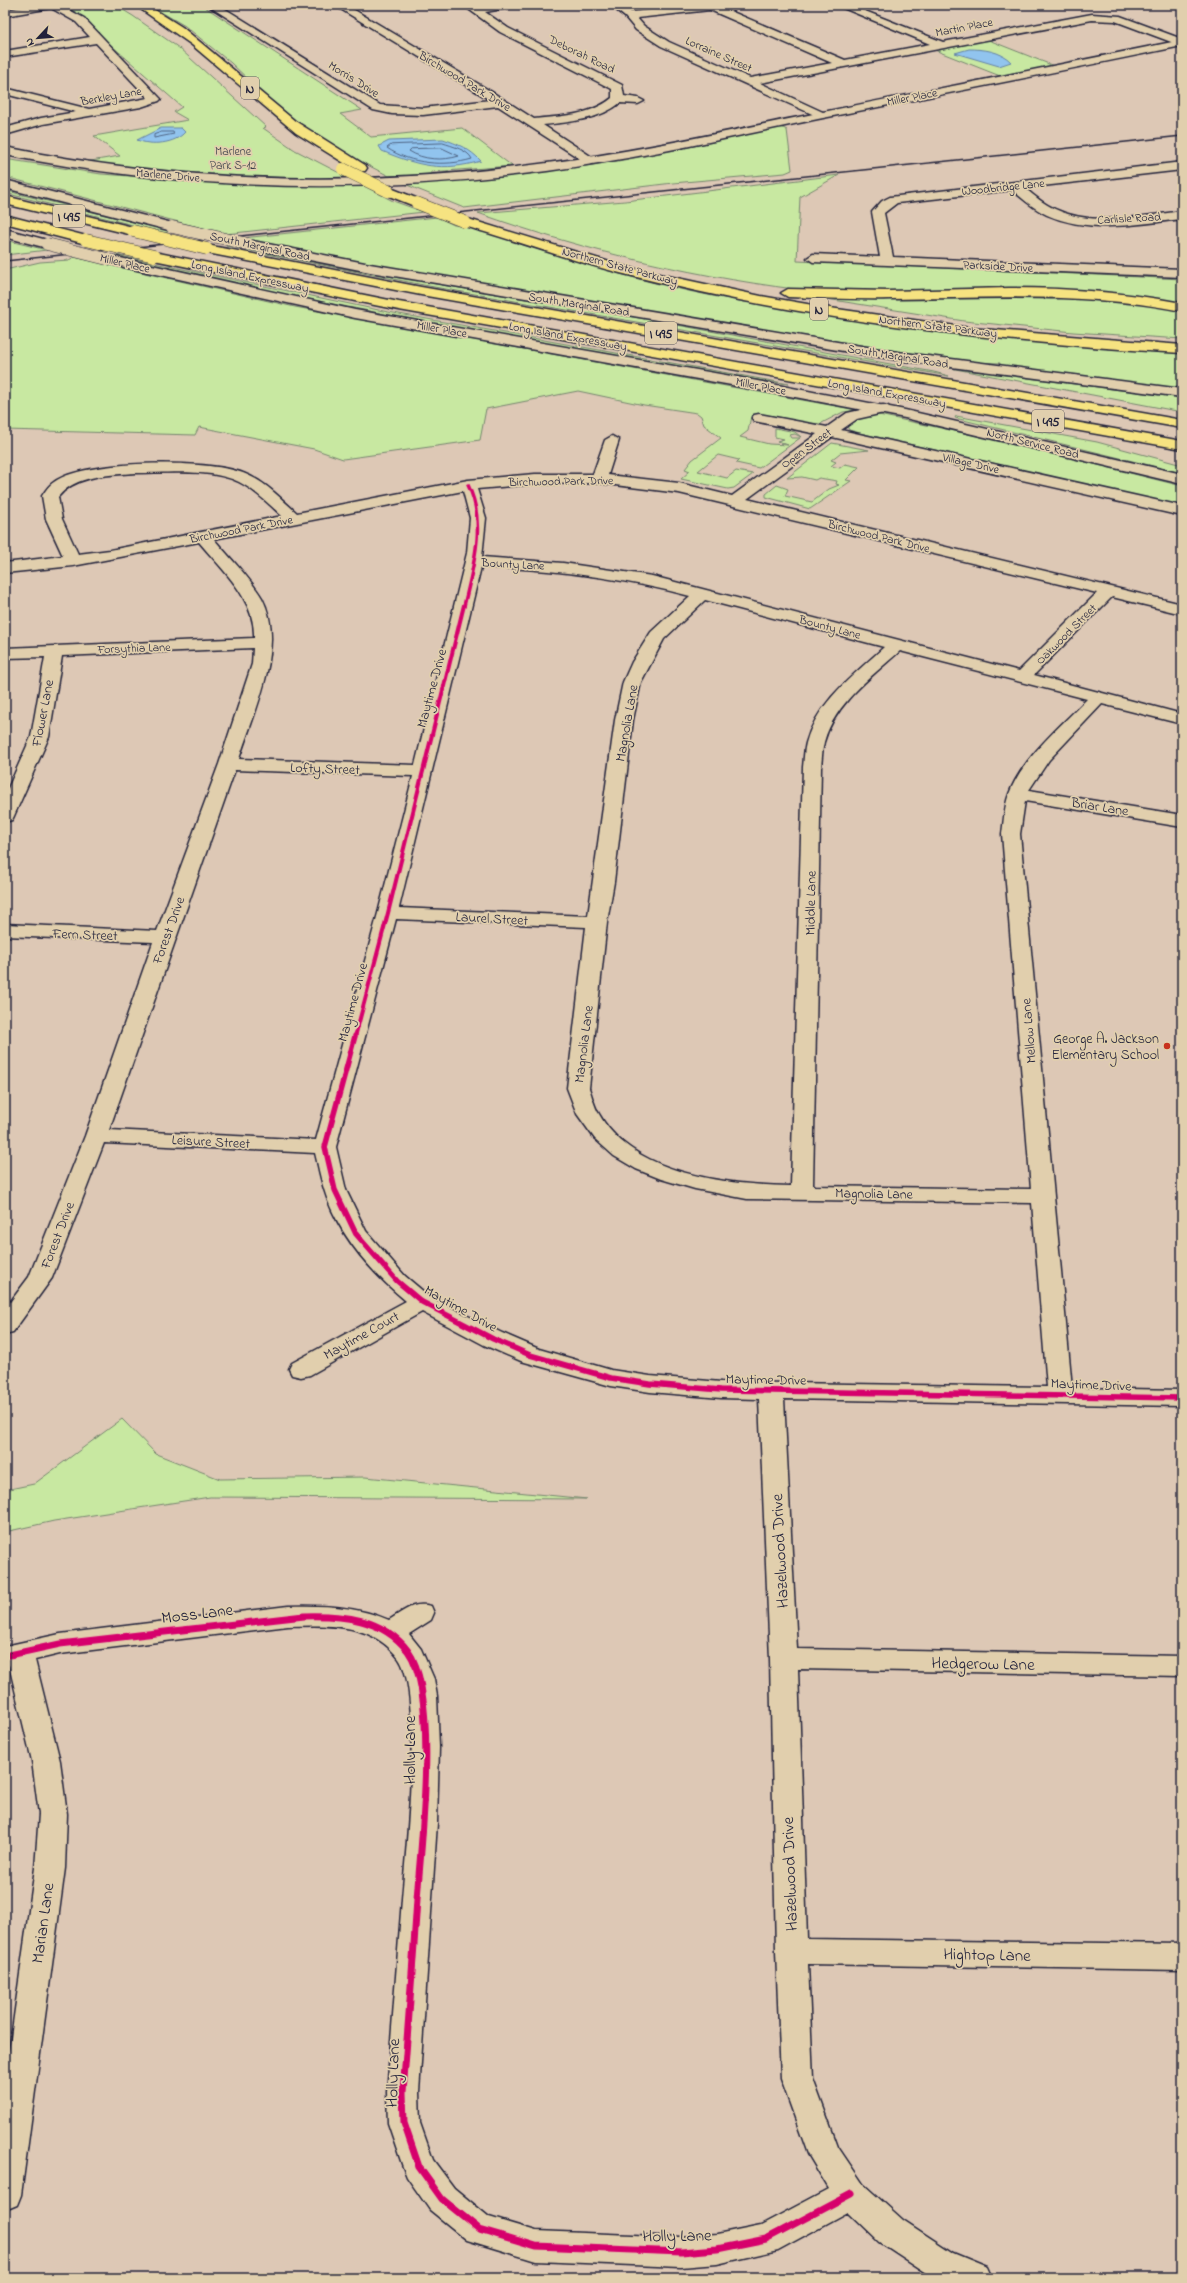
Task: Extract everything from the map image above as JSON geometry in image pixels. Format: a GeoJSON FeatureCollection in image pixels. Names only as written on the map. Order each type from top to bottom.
{"type":"FeatureCollection","features":[{"type":"Feature","properties":{"kind":"highway","name":"Northern State Parkway"},"geometry":{"type":"LineString","coordinates":[[135,7],[173,25],[207,51],[282,116],[315,141],[361,168],[470,219],[609,256],[813,302],[977,325],[1182,342]]}},
{"type":"Feature","properties":{"kind":"highway","name":"Northern State Parkway"},"geometry":{"type":"LineString","coordinates":[[135,7],[198,55],[281,129],[343,169],[388,191],[417,203],[621,269],[798,306],[972,331],[1104,344],[1182,349]]}},
{"type":"Feature","properties":{"kind":"highway","name":"Long Island Expressway"},"geometry":{"type":"LineString","coordinates":[[5,200],[207,249],[421,291],[1182,424]]}},
{"type":"Feature","properties":{"kind":"highway","name":"Long Island Expressway"},"geometry":{"type":"LineString","coordinates":[[5,219],[154,256],[406,307],[1182,445]]}},
{"type":"Feature","properties":{"kind":"highway"},"geometry":{"type":"LineString","coordinates":[[773,292],[903,296],[1041,291],[1123,297],[1182,307]]}},
{"type":"Feature","properties":{"kind":"highway"},"geometry":{"type":"LineString","coordinates":[[555,300],[942,369],[1182,416]]}},
{"type":"Feature","properties":{"kind":"highway"},"geometry":{"type":"LineString","coordinates":[[914,398],[1065,429],[1182,459]]}},
{"type":"Feature","properties":{"kind":"street"},"geometry":{"type":"LineString","coordinates":[[5,13],[53,5]]}},
{"type":"Feature","properties":{"kind":"street","name":"Berkley Lane"},"geometry":{"type":"LineString","coordinates":[[5,132],[40,121],[150,102],[155,99],[80,20],[53,5]]}},
{"type":"Feature","properties":{"kind":"street","name":"Morris Drive"},"geometry":{"type":"LineString","coordinates":[[212,5],[376,108],[397,112],[427,112],[500,102]]}},
{"type":"Feature","properties":{"kind":"street","name":"Birchwood Park Drive"},"geometry":{"type":"LineString","coordinates":[[339,5],[500,102],[588,160]]}},
{"type":"Feature","properties":{"kind":"street"},"geometry":{"type":"LineString","coordinates":[[472,7],[509,5]]}},
{"type":"Feature","properties":{"kind":"street","name":"Lorraine Street"},"geometry":{"type":"LineString","coordinates":[[616,5],[629,15],[640,28],[665,44],[821,115]]}},
{"type":"Feature","properties":{"kind":"street"},"geometry":{"type":"LineString","coordinates":[[841,5],[941,45]]}},
{"type":"Feature","properties":{"kind":"street"},"geometry":{"type":"LineString","coordinates":[[629,15],[682,11],[717,6],[844,64]]}},
{"type":"Feature","properties":{"kind":"street","name":"Deborah Road"},"geometry":{"type":"LineString","coordinates":[[472,7],[485,18],[504,30],[611,82],[618,87],[618,99]]}},
{"type":"Feature","properties":{"kind":"street","name":"Martin Place"},"geometry":{"type":"LineString","coordinates":[[748,82],[1099,16],[1116,18],[1182,43]]}},
{"type":"Feature","properties":{"kind":"street"},"geometry":{"type":"LineString","coordinates":[[5,54],[99,39]]}},
{"type":"Feature","properties":{"kind":"street","name":"Miller Place"},"geometry":{"type":"LineString","coordinates":[[380,181],[489,173],[588,160],[1182,43]]}},
{"type":"Feature","properties":{"kind":"street"},"geometry":{"type":"LineString","coordinates":[[5,91],[93,112]]}},
{"type":"Feature","properties":{"kind":"street"},"geometry":{"type":"LineString","coordinates":[[533,123],[589,114],[608,107],[618,99],[638,101]]}},
{"type":"Feature","properties":{"kind":"street","name":"Marlene Drive"},"geometry":{"type":"LineString","coordinates":[[5,151],[100,168],[192,178],[338,182],[380,181]]}},
{"type":"Feature","properties":{"kind":"street","name":"Woodbridge Lane"},"geometry":{"type":"LineString","coordinates":[[888,260],[878,212],[886,204],[903,198],[1182,166]]}},
{"type":"Feature","properties":{"kind":"street","name":"South Marginal Road"},"geometry":{"type":"LineString","coordinates":[[5,184],[172,227],[324,260],[555,300],[897,356],[1182,393]]}},
{"type":"Feature","properties":{"kind":"street","name":"Carlisle Road"},"geometry":{"type":"LineString","coordinates":[[1014,185],[1053,212],[1078,219],[1122,221],[1182,215]]}},
{"type":"Feature","properties":{"kind":"street","name":"Miller Place"},"geometry":{"type":"LineString","coordinates":[[5,233],[107,259],[281,299],[355,314],[686,371],[883,409]]}},
{"type":"Feature","properties":{"kind":"street","name":"Parkside Drive"},"geometry":{"type":"LineString","coordinates":[[813,258],[888,260],[1182,274]]}},
{"type":"Feature","properties":{"kind":"street","name":"Open Street"},"geometry":{"type":"LineString","coordinates":[[735,500],[827,432],[852,416],[883,409]]}},
{"type":"Feature","properties":{"kind":"street","name":"North Service Road"},"geometry":{"type":"LineString","coordinates":[[883,409],[978,430],[1182,479]]}},
{"type":"Feature","properties":{"kind":"street","name":"Village Drive"},"geometry":{"type":"LineString","coordinates":[[759,418],[1182,512]]}},
{"type":"Feature","properties":{"kind":"street"},"geometry":{"type":"LineString","coordinates":[[599,478],[612,440]]}},
{"type":"Feature","properties":{"kind":"street"},"geometry":{"type":"LineString","coordinates":[[73,561],[49,506],[50,495],[60,484],[83,474],[113,470],[181,469],[225,472],[254,482],[293,518]]}},
{"type":"Feature","properties":{"kind":"street"},"geometry":{"type":"LineString","coordinates":[[54,474],[70,479]]}},
{"type":"Feature","properties":{"kind":"street","name":"Birchwood Park Drive"},"geometry":{"type":"LineString","coordinates":[[5,568],[73,561],[468,485],[535,479],[599,478],[679,488],[735,500],[1182,609]]}},
{"type":"Feature","properties":{"kind":"street","name":"Maytime Drive"},"geometry":{"type":"LineString","coordinates":[[468,485],[474,496],[478,510],[478,532],[473,562],[454,646],[388,913],[325,1147],[335,1190],[356,1234],[397,1281],[422,1302],[493,1339],[530,1355],[572,1368],[650,1384],[721,1390],[1182,1398]]}},
{"type":"Feature","properties":{"kind":"street","name":"Forest Drive"},"geometry":{"type":"LineString","coordinates":[[5,1326],[40,1278],[96,1136],[165,937],[252,697],[261,664],[264,643],[263,625],[254,599],[203,536]]}},
{"type":"Feature","properties":{"kind":"street","name":"Bounty Lane"},"geometry":{"type":"LineString","coordinates":[[473,562],[587,570],[652,581],[703,593],[1182,719]]}},
{"type":"Feature","properties":{"kind":"street","name":"Oakwood Street"},"geometry":{"type":"LineString","coordinates":[[1023,677],[1108,592]]}},
{"type":"Feature","properties":{"kind":"street","name":"Magnolia Lane"},"geometry":{"type":"LineString","coordinates":[[703,593],[657,636],[640,662],[632,682],[624,720],[604,882],[597,922],[578,1088],[581,1104],[593,1125],[607,1140],[626,1154],[648,1167],[675,1178],[708,1186],[747,1192],[1042,1196]]}},
{"type":"Feature","properties":{"kind":"street","name":"Forsythia Lane"},"geometry":{"type":"LineString","coordinates":[[5,653],[264,643]]}},
{"type":"Feature","properties":{"kind":"street","name":"Middle Lane"},"geometry":{"type":"LineString","coordinates":[[802,1192],[809,951],[812,767],[816,742],[826,719],[843,695],[897,644]]}},
{"type":"Feature","properties":{"kind":"street","name":"Flower Lane"},"geometry":{"type":"LineString","coordinates":[[5,816],[40,737],[54,651]]}},
{"type":"Feature","properties":{"kind":"street","name":"Mellow Lane"},"geometry":{"type":"LineString","coordinates":[[1060,1395],[1011,834],[1013,814],[1019,794],[1032,769],[1100,697]]}},
{"type":"Feature","properties":{"kind":"street","name":"Lofty Street"},"geometry":{"type":"LineString","coordinates":[[228,764],[422,771]]}},
{"type":"Feature","properties":{"kind":"street","name":"Briar Lane"},"geometry":{"type":"LineString","coordinates":[[1019,794],[1182,821]]}},
{"type":"Feature","properties":{"kind":"street","name":"Laurel Street"},"geometry":{"type":"LineString","coordinates":[[388,913],[597,922]]}},
{"type":"Feature","properties":{"kind":"street","name":"Fern Street"},"geometry":{"type":"LineString","coordinates":[[5,930],[165,937]]}},
{"type":"Feature","properties":{"kind":"street","name":"Leisure Street"},"geometry":{"type":"LineString","coordinates":[[96,1136],[325,1147]]}},
{"type":"Feature","properties":{"kind":"street","name":"Maytime Court"},"geometry":{"type":"LineString","coordinates":[[301,1369],[422,1302]]}},
{"type":"Feature","properties":{"kind":"street","name":"Hazelwood Drive"},"geometry":{"type":"LineString","coordinates":[[771,1391],[784,1659],[791,1951],[797,2079],[824,2154],[851,2194],[891,2231],[941,2264],[975,2278]]}},
{"type":"Feature","properties":{"kind":"street"},"geometry":{"type":"LineString","coordinates":[[390,1633],[420,1613]]}},
{"type":"Feature","properties":{"kind":"street","name":"Moss Lane"},"geometry":{"type":"LineString","coordinates":[[12,1654],[60,1644],[288,1616],[346,1617],[369,1622],[390,1633]]}},
{"type":"Feature","properties":{"kind":"street","name":"Holly Lane"},"geometry":{"type":"LineString","coordinates":[[390,1633],[408,1650],[418,1671],[423,1695],[424,1812],[403,2092],[404,2123],[419,2167],[442,2199],[479,2229],[536,2246],[681,2252],[717,2249],[766,2239],[851,2194]]}},
{"type":"Feature","properties":{"kind":"street","name":"Marian Lane"},"geometry":{"type":"LineString","coordinates":[[5,2195],[50,1868],[53,1814],[46,1761],[12,1654]]}},
{"type":"Feature","properties":{"kind":"street","name":"Hedgerow Lane"},"geometry":{"type":"LineString","coordinates":[[784,1659],[1182,1666]]}},
{"type":"Feature","properties":{"kind":"street","name":"Hightop Lane"},"geometry":{"type":"LineString","coordinates":[[791,1951],[1182,1957]]}},
{"type":"Feature","properties":{"kind":"green space","name":"Marlene Park S-12"},"geometry":{"type":"Polygon","coordinates":[[[65,5],[115,5],[179,48],[266,127],[263,128],[295,150],[349,178],[306,178],[311,182],[254,181],[73,164],[120,156],[94,136],[188,120],[174,112],[182,107],[65,5]]]}},
{"type":"Feature","properties":{"kind":"green space"},"geometry":{"type":"Polygon","coordinates":[[[149,5],[202,5],[362,110],[340,114],[371,137],[462,128],[512,166],[431,172],[431,175],[389,176],[315,138],[276,106],[231,63],[185,26],[149,5]]]}},
{"type":"Feature","properties":{"kind":"green space"},"geometry":{"type":"Polygon","coordinates":[[[986,39],[1054,66],[1000,76],[932,49],[986,39]]]}},
{"type":"Feature","properties":{"kind":"green space"},"geometry":{"type":"Polygon","coordinates":[[[773,128],[783,128],[787,130],[792,170],[785,173],[673,183],[464,208],[402,183],[524,174],[565,169],[670,151],[773,128]]]}},
{"type":"Feature","properties":{"kind":"green space"},"geometry":{"type":"Polygon","coordinates":[[[5,159],[101,174],[277,186],[360,184],[393,201],[424,212],[225,234],[5,177],[5,159]]]}},
{"type":"Feature","properties":{"kind":"green space"},"geometry":{"type":"Polygon","coordinates":[[[839,175],[800,197],[797,261],[1182,279],[1182,304],[1165,301],[819,292],[732,280],[689,272],[604,252],[561,240],[478,213],[625,201],[839,175]]]}},
{"type":"Feature","properties":{"kind":"green space"},"geometry":{"type":"Polygon","coordinates":[[[5,190],[170,231],[165,233],[5,193],[5,190]]]}},
{"type":"Feature","properties":{"kind":"green space"},"geometry":{"type":"Polygon","coordinates":[[[437,217],[454,225],[466,226],[638,279],[689,291],[767,306],[949,331],[1065,344],[1182,353],[1182,389],[999,367],[1000,363],[966,362],[489,285],[322,255],[243,238],[437,217]]]}},
{"type":"Feature","properties":{"kind":"green space"},"geometry":{"type":"Polygon","coordinates":[[[5,240],[47,250],[5,255],[5,240]]]}},
{"type":"Feature","properties":{"kind":"green space"},"geometry":{"type":"Polygon","coordinates":[[[230,245],[346,269],[639,318],[949,376],[434,287],[226,246],[230,245]]]}},
{"type":"Feature","properties":{"kind":"green space"},"geometry":{"type":"Polygon","coordinates":[[[116,255],[388,312],[789,384],[743,378],[347,307],[112,256],[116,255]]]}},
{"type":"Feature","properties":{"kind":"green space"},"geometry":{"type":"Polygon","coordinates":[[[74,257],[295,307],[857,410],[843,412],[820,424],[751,416],[748,431],[740,437],[769,444],[788,445],[777,441],[784,439],[775,437],[775,428],[795,432],[801,437],[795,434],[789,435],[791,438],[800,438],[759,468],[736,463],[739,460],[718,455],[698,471],[727,478],[736,471],[753,474],[734,488],[728,489],[681,479],[690,471],[685,469],[692,460],[721,438],[704,425],[701,416],[697,413],[644,405],[578,391],[486,409],[480,440],[343,459],[314,449],[199,427],[195,435],[5,430],[5,270],[40,262],[69,260],[74,257]]]}},
{"type":"Feature","properties":{"kind":"green space"},"geometry":{"type":"Polygon","coordinates":[[[1010,294],[1126,300],[1182,310],[1182,339],[1073,332],[964,321],[808,296],[1010,294]]]}},
{"type":"Feature","properties":{"kind":"green space"},"geometry":{"type":"Polygon","coordinates":[[[950,368],[1182,398],[1182,412],[950,368]]]}},
{"type":"Feature","properties":{"kind":"green space"},"geometry":{"type":"Polygon","coordinates":[[[874,414],[993,439],[1182,486],[1182,506],[849,430],[847,426],[865,415],[874,414]]]}},
{"type":"Feature","properties":{"kind":"green space"},"geometry":{"type":"Polygon","coordinates":[[[956,416],[1097,442],[1182,465],[1182,473],[955,418],[956,416]]]}},
{"type":"Feature","properties":{"kind":"green space"},"geometry":{"type":"Polygon","coordinates":[[[832,443],[869,450],[840,453],[831,460],[836,462],[831,466],[840,468],[845,464],[859,467],[846,480],[851,481],[810,509],[766,497],[766,494],[777,485],[788,489],[785,496],[812,502],[829,489],[839,485],[836,484],[837,481],[819,478],[815,480],[802,477],[787,478],[832,443]]]}},
{"type":"Feature","properties":{"kind":"green space"},"geometry":{"type":"Polygon","coordinates":[[[122,1419],[156,1454],[220,1479],[365,1477],[587,1499],[210,1497],[54,1521],[5,1532],[5,1490],[34,1484],[122,1419]]]}},
{"type":"Feature","properties":{"kind":"water"},"geometry":{"type":"Polygon","coordinates":[[[969,49],[980,49],[997,53],[1007,58],[1011,62],[999,66],[955,53],[969,49]]]}},
{"type":"Feature","properties":{"kind":"water"},"geometry":{"type":"Polygon","coordinates":[[[161,128],[181,128],[185,132],[175,139],[162,143],[149,143],[137,140],[161,128]]]}},
{"type":"Feature","properties":{"kind":"water"},"geometry":{"type":"Polygon","coordinates":[[[443,139],[464,147],[481,161],[455,166],[431,166],[419,164],[382,151],[379,146],[389,141],[443,139]]]}},
{"type":"Feature","properties":{"kind":"railway"},"geometry":{"type":"LineString","coordinates":[[5,261],[1182,136]]}},
{"type":"Feature","properties":{"kind":"cycle path"},"geometry":{"type":"LineString","coordinates":[[468,485],[473,496],[478,518],[477,541],[471,576],[388,913],[325,1147],[335,1190],[356,1234],[397,1281],[422,1302],[493,1339],[530,1355],[611,1378],[650,1384],[721,1390],[1182,1398]]}},
{"type":"Feature","properties":{"kind":"cycle path"},"geometry":{"type":"LineString","coordinates":[[5,1656],[60,1644],[288,1616],[337,1616],[354,1618],[384,1629],[397,1638],[408,1651],[422,1684],[425,1772],[403,2092],[404,2123],[419,2167],[442,2199],[479,2229],[536,2246],[681,2252],[717,2249],[766,2239],[851,2194]]}},
{"type":"Feature","properties":{"kind":"place","name":"George A. Jackson Elementary School"},"geometry":{"type":"Point","coordinates":[1167,1046]}}]}
